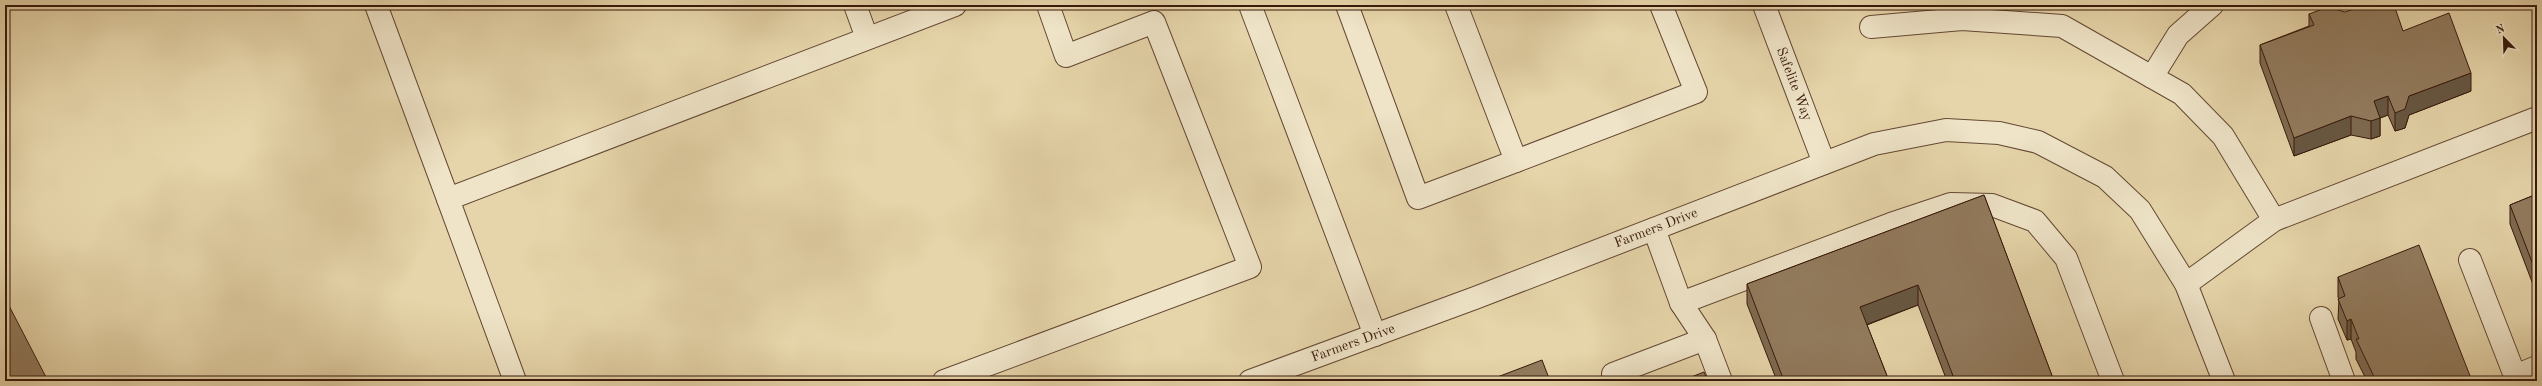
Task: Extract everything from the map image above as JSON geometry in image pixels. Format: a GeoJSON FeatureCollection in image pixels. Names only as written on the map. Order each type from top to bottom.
{"type":"FeatureCollection","features":[{"type":"Feature","properties":{"kind":"street"},"geometry":{"type":"LineString","coordinates":[[376,5],[515,381]]}},
{"type":"Feature","properties":{"kind":"street"},"geometry":{"type":"LineString","coordinates":[[854,5],[867,38]]}},
{"type":"Feature","properties":{"kind":"street"},"geometry":{"type":"LineString","coordinates":[[448,199],[955,5]]}},
{"type":"Feature","properties":{"kind":"street"},"geometry":{"type":"LineString","coordinates":[[944,381],[1250,267],[1154,22],[1066,56],[1048,5]]}},
{"type":"Feature","properties":{"kind":"street"},"geometry":{"type":"LineString","coordinates":[[1250,5],[1375,335]]}},
{"type":"Feature","properties":{"kind":"street"},"geometry":{"type":"LineString","coordinates":[[1346,5],[1418,198],[1696,92],[1661,5]]}},
{"type":"Feature","properties":{"kind":"street"},"geometry":{"type":"LineString","coordinates":[[1456,5],[1516,161]]}},
{"type":"Feature","properties":{"kind":"street","name":"Safelite Way"},"geometry":{"type":"LineString","coordinates":[[1764,5],[1824,163]]}},
{"type":"Feature","properties":{"kind":"street"},"geometry":{"type":"LineString","coordinates":[[2152,77],[2178,35],[2212,5]]}},
{"type":"Feature","properties":{"kind":"street"},"geometry":{"type":"LineString","coordinates":[[1871,26],[1962,19],[2062,26],[2182,94],[2223,136],[2274,220]]}},
{"type":"Feature","properties":{"kind":"street"},"geometry":{"type":"LineString","coordinates":[[2186,284],[2274,220],[2537,118]]}},
{"type":"Feature","properties":{"kind":"street","name":"Farmers Drive"},"geometry":{"type":"LineString","coordinates":[[1250,381],[1375,335],[1874,144],[1946,130],[1999,133],[2038,142],[2105,177],[2140,210],[2186,284],[2224,381]]}},
{"type":"Feature","properties":{"kind":"street"},"geometry":{"type":"LineString","coordinates":[[1681,303],[1891,224],[1951,204],[1992,205],[2035,222],[2066,258],[2113,381]]}},
{"type":"Feature","properties":{"kind":"street"},"geometry":{"type":"LineString","coordinates":[[1654,229],[1681,303],[1705,338],[1721,381]]}},
{"type":"Feature","properties":{"kind":"street"},"geometry":{"type":"LineString","coordinates":[[2470,260],[2516,378],[2537,367]]}},
{"type":"Feature","properties":{"kind":"street"},"geometry":{"type":"LineString","coordinates":[[2321,318],[2344,381]]}},
{"type":"Feature","properties":{"kind":"street"},"geometry":{"type":"LineString","coordinates":[[1615,381],[1612,374],[1705,338]]}},
{"type":"Feature","properties":{"kind":"building"},"geometry":{"type":"Polygon","coordinates":[[[2365,5],[2394,5],[2403,31],[2449,13],[2471,73],[2409,96],[2405,109],[2395,113],[2388,96],[2374,101],[2380,118],[2371,121],[2351,116],[2294,138],[2260,45],[2314,25],[2309,14],[2328,7],[2345,12],[2365,5]]]}},
{"type":"Feature","properties":{"kind":"building"},"geometry":{"type":"Polygon","coordinates":[[[2537,194],[2537,275],[2510,205],[2537,194]]]}},
{"type":"Feature","properties":{"kind":"building"},"geometry":{"type":"Polygon","coordinates":[[[1984,195],[2054,381],[1955,381],[1918,285],[1860,307],[1889,381],[1784,381],[1747,284],[1984,195]]]}},
{"type":"Feature","properties":{"kind":"building"},"geometry":{"type":"Polygon","coordinates":[[[2419,245],[2472,381],[2376,381],[2356,339],[2359,339],[2351,319],[2347,321],[2338,299],[2345,296],[2338,277],[2419,245]]]}},
{"type":"Feature","properties":{"kind":"building"},"geometry":{"type":"Polygon","coordinates":[[[5,298],[48,381],[5,381],[5,298]]]}},
{"type":"Feature","properties":{"kind":"building"},"geometry":{"type":"Polygon","coordinates":[[[1542,360],[1550,381],[1487,381],[1542,360]]]}},
{"type":"Feature","properties":{"kind":"building"},"geometry":{"type":"Polygon","coordinates":[[[1704,372],[1708,381],[1681,381],[1704,372]]]}}]}
